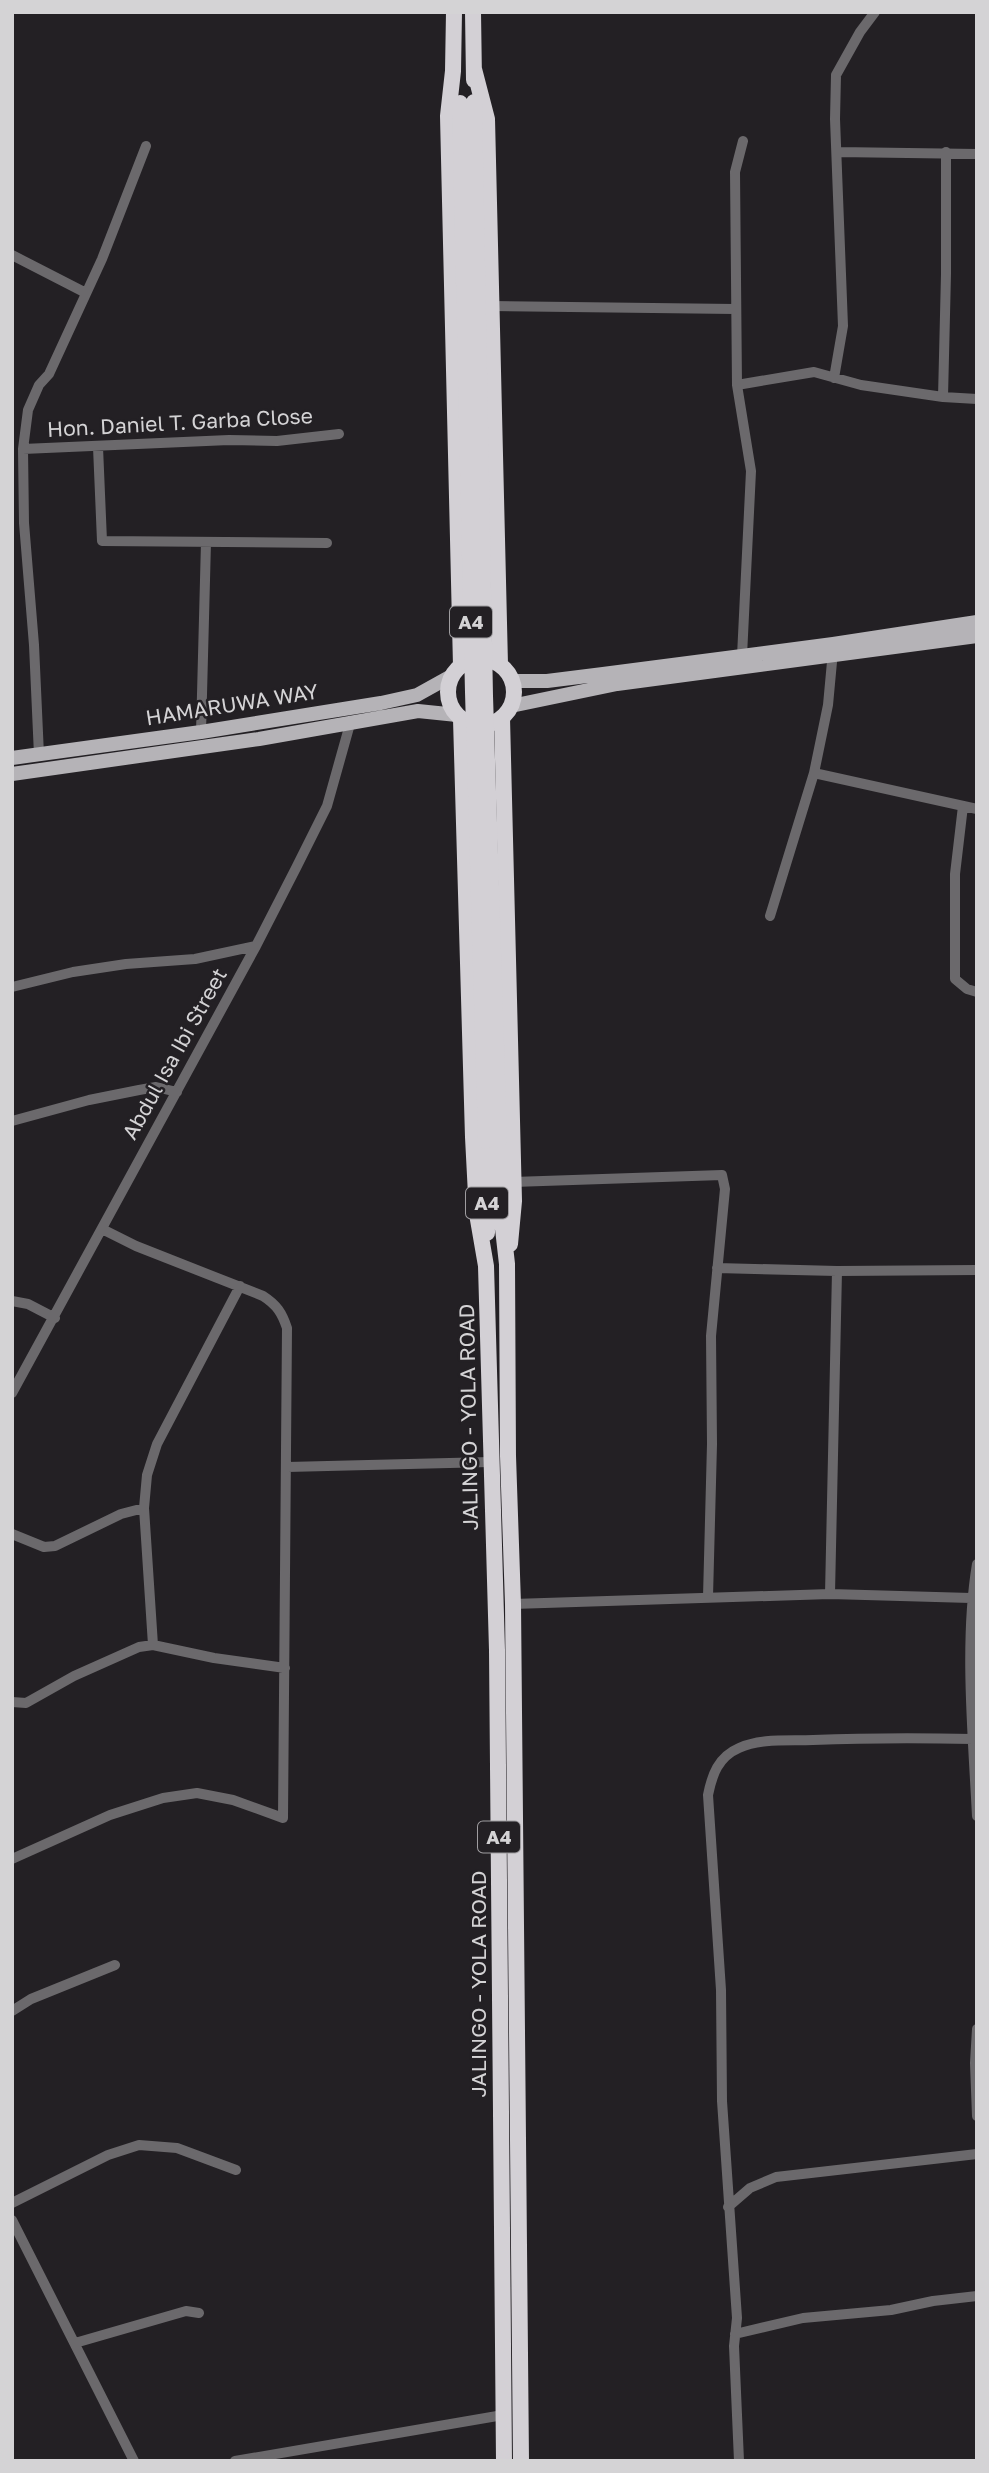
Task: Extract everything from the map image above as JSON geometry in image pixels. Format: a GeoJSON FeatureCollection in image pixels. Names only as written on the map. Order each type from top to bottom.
{"type":"FeatureCollection","features":[{"type":"Feature","properties":{"kind":"highway","name":"A4"},"geometry":{"type":"LineString","coordinates":[[454,12],[453,71],[448,116],[457,670],[448,689],[450,703],[459,717]]}},
{"type":"Feature","properties":{"kind":"highway","name":"A4"},"geometry":{"type":"LineString","coordinates":[[472,12],[474,69],[487,119],[500,665]]}},
{"type":"Feature","properties":{"kind":"highway","name":"A4"},"geometry":{"type":"LineString","coordinates":[[474,69],[467,103],[473,692],[493,1140],[507,1264],[521,2461]]}},
{"type":"Feature","properties":{"kind":"highway","name":"A4"},"geometry":{"type":"LineString","coordinates":[[453,71],[467,103]]}},
{"type":"Feature","properties":{"kind":"highway","name":"A4"},"geometry":{"type":"LineString","coordinates":[[457,670],[480,659],[491,660],[508,672],[513,681],[514,694],[506,712],[513,1182],[512,1234],[507,1264]]}},
{"type":"Feature","properties":{"kind":"highway"},"geometry":{"type":"LineString","coordinates":[[459,717],[473,724],[483,725],[506,712]]}},
{"type":"Feature","properties":{"kind":"highway","name":"JALINGO - YOLA ROAD"},"geometry":{"type":"LineString","coordinates":[[459,717],[477,1214],[486,1266],[497,1650],[504,2461]]}},
{"type":"Feature","properties":{"kind":"highway","name":"A4"},"geometry":{"type":"LineString","coordinates":[[486,1266],[493,1140]]}},
{"type":"Feature","properties":{"kind":"main road"},"geometry":{"type":"LineString","coordinates":[[506,712],[617,684],[833,651],[977,622]]}},
{"type":"Feature","properties":{"kind":"main road"},"geometry":{"type":"LineString","coordinates":[[513,681],[547,681],[742,656],[833,651],[977,636]]}},
{"type":"Feature","properties":{"kind":"main road","name":"HAMARUWA WAY"},"geometry":{"type":"LineString","coordinates":[[12,758],[201,732],[417,695],[457,670]]}},
{"type":"Feature","properties":{"kind":"main road"},"geometry":{"type":"LineString","coordinates":[[12,774],[350,724],[418,711],[459,717]]}},
{"type":"Feature","properties":{"kind":"street"},"geometry":{"type":"LineString","coordinates":[[834,378],[843,326],[835,119],[836,75],[860,32],[875,12]]}},
{"type":"Feature","properties":{"kind":"street"},"geometry":{"type":"LineString","coordinates":[[742,656],[751,471],[737,385],[735,309],[735,172],[743,141]]}},
{"type":"Feature","properties":{"kind":"street"},"geometry":{"type":"LineString","coordinates":[[39,755],[34,645],[24,523],[23,449],[28,410],[39,385],[49,374],[102,259],[146,146]]}},
{"type":"Feature","properties":{"kind":"street"},"geometry":{"type":"LineString","coordinates":[[838,152],[977,154]]}},
{"type":"Feature","properties":{"kind":"street"},"geometry":{"type":"LineString","coordinates":[[943,397],[946,152]]}},
{"type":"Feature","properties":{"kind":"street"},"geometry":{"type":"LineString","coordinates":[[12,255],[86,293]]}},
{"type":"Feature","properties":{"kind":"street"},"geometry":{"type":"LineString","coordinates":[[491,306],[735,309]]}},
{"type":"Feature","properties":{"kind":"street"},"geometry":{"type":"LineString","coordinates":[[737,385],[814,372],[943,397],[977,399]]}},
{"type":"Feature","properties":{"kind":"street","name":"Hon. Daniel T. Garba Close"},"geometry":{"type":"LineString","coordinates":[[23,449],[229,440],[277,441],[339,434]]}},
{"type":"Feature","properties":{"kind":"street"},"geometry":{"type":"LineString","coordinates":[[98,447],[102,541],[327,543]]}},
{"type":"Feature","properties":{"kind":"street"},"geometry":{"type":"LineString","coordinates":[[201,732],[205,542]]}},
{"type":"Feature","properties":{"kind":"street"},"geometry":{"type":"LineString","coordinates":[[770,916],[814,773],[828,705],[833,651]]}},
{"type":"Feature","properties":{"kind":"street","name":"Abdul Isa Ibi Street"},"geometry":{"type":"LineString","coordinates":[[12,1393],[256,946],[327,806],[350,724]]}},
{"type":"Feature","properties":{"kind":"street"},"geometry":{"type":"LineString","coordinates":[[814,773],[977,809]]}},
{"type":"Feature","properties":{"kind":"street"},"geometry":{"type":"LineString","coordinates":[[963,806],[955,874],[955,979],[967,989],[977,992]]}},
{"type":"Feature","properties":{"kind":"street"},"geometry":{"type":"LineString","coordinates":[[12,987],[73,972],[126,964],[195,959],[256,946]]}},
{"type":"Feature","properties":{"kind":"street"},"geometry":{"type":"LineString","coordinates":[[12,1121],[156,1087],[177,1092]]}},
{"type":"Feature","properties":{"kind":"street"},"geometry":{"type":"LineString","coordinates":[[513,1182],[722,1175],[725,1189],[711,1336],[712,1444],[708,1597]]}},
{"type":"Feature","properties":{"kind":"street"},"geometry":{"type":"LineString","coordinates":[[12,1859],[110,1815],[174,1796],[197,1793],[233,1800],[282,1818],[287,1328],[283,1315],[275,1304],[240,1286],[136,1246],[102,1229]]}},
{"type":"Feature","properties":{"kind":"street"},"geometry":{"type":"LineString","coordinates":[[717,1268],[977,1270]]}},
{"type":"Feature","properties":{"kind":"street"},"geometry":{"type":"LineString","coordinates":[[830,1594],[837,1271]]}},
{"type":"Feature","properties":{"kind":"street"},"geometry":{"type":"LineString","coordinates":[[153,1645],[145,1508],[147,1475],[158,1444],[240,1286]]}},
{"type":"Feature","properties":{"kind":"street"},"geometry":{"type":"LineString","coordinates":[[12,1301],[28,1304],[55,1318]]}},
{"type":"Feature","properties":{"kind":"street"},"geometry":{"type":"LineString","coordinates":[[287,1467],[490,1462]]}},
{"type":"Feature","properties":{"kind":"street"},"geometry":{"type":"LineString","coordinates":[[12,1534],[44,1547],[55,1546],[121,1514],[145,1508]]}},
{"type":"Feature","properties":{"kind":"street"},"geometry":{"type":"LineString","coordinates":[[977,1564],[971,1598],[977,1816]]}},
{"type":"Feature","properties":{"kind":"street"},"geometry":{"type":"LineString","coordinates":[[513,1604],[830,1594],[971,1598]]}},
{"type":"Feature","properties":{"kind":"street"},"geometry":{"type":"LineString","coordinates":[[12,1702],[26,1703],[74,1676],[139,1647],[153,1645],[214,1658],[285,1668]]}},
{"type":"Feature","properties":{"kind":"street"},"geometry":{"type":"LineString","coordinates":[[739,2461],[735,2334],[737,2318],[722,2101],[721,1990],[708,1795],[713,1773],[725,1757],[738,1748],[761,1742],[899,1737],[973,1739]]}},
{"type":"Feature","properties":{"kind":"street"},"geometry":{"type":"LineString","coordinates":[[12,2011],[31,2000],[115,1965]]}},
{"type":"Feature","properties":{"kind":"street"},"geometry":{"type":"LineString","coordinates":[[977,2029],[977,2116]]}},
{"type":"Feature","properties":{"kind":"street"},"geometry":{"type":"LineString","coordinates":[[12,2203],[108,2155],[139,2145],[177,2148],[236,2170]]}},
{"type":"Feature","properties":{"kind":"street"},"geometry":{"type":"LineString","coordinates":[[728,2207],[750,2188],[776,2177],[977,2154]]}},
{"type":"Feature","properties":{"kind":"street"},"geometry":{"type":"LineString","coordinates":[[12,2220],[134,2461]]}},
{"type":"Feature","properties":{"kind":"street"},"geometry":{"type":"LineString","coordinates":[[735,2334],[803,2318],[891,2310],[933,2301],[977,2296]]}},
{"type":"Feature","properties":{"kind":"street"},"geometry":{"type":"LineString","coordinates":[[75,2343],[186,2311],[199,2313]]}},
{"type":"Feature","properties":{"kind":"street"},"geometry":{"type":"LineString","coordinates":[[235,2461],[503,2416]]}}]}
